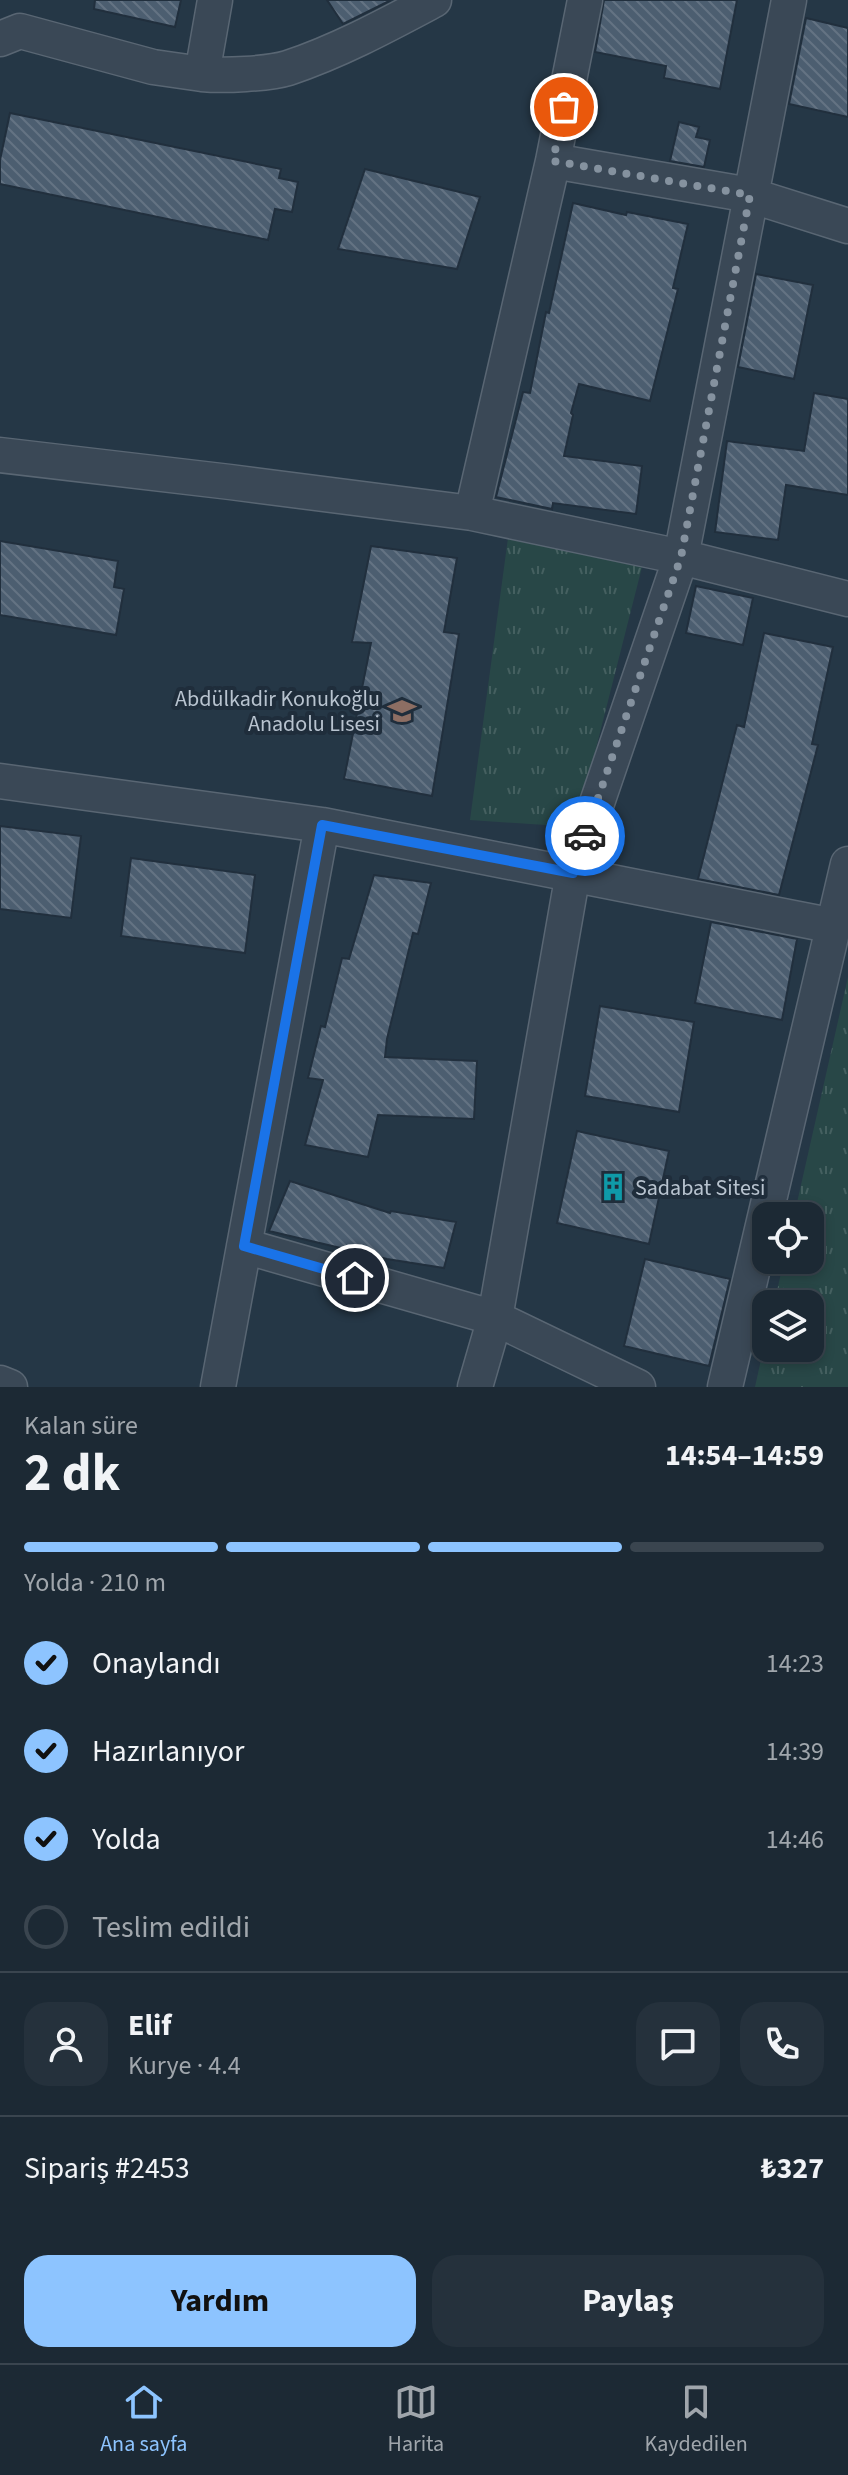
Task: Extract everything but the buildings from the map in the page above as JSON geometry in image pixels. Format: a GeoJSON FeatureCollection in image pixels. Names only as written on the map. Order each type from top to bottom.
{"type":"FeatureCollection","features":[{"type":"Feature","properties":{"kind":"street"},"geometry":{"type":"LineString","coordinates":[[202,74],[215,0]]}},
{"type":"Feature","properties":{"kind":"street"},"geometry":{"type":"LineString","coordinates":[[14,23],[153,67],[217,75],[286,69],[377,30],[434,0]]}},
{"type":"Feature","properties":{"kind":"street"},"geometry":{"type":"LineString","coordinates":[[472,513],[553,161],[585,0]]}},
{"type":"Feature","properties":{"kind":"street"},"geometry":{"type":"LineString","coordinates":[[475,1387],[495,1318],[573,873],[681,557],[789,0]]}},
{"type":"Feature","properties":{"kind":"street"},"geometry":{"type":"LineString","coordinates":[[553,161],[750,195],[848,226]]}},
{"type":"Feature","properties":{"kind":"street"},"geometry":{"type":"LineString","coordinates":[[0,455],[472,513],[681,557],[848,599]]}},
{"type":"Feature","properties":{"kind":"street"},"geometry":{"type":"LineString","coordinates":[[0,781],[322,825],[834,926]]}},
{"type":"Feature","properties":{"kind":"street"},"geometry":{"type":"LineString","coordinates":[[218,1387],[322,825]]}},
{"type":"Feature","properties":{"kind":"street"},"geometry":{"type":"LineString","coordinates":[[725,1387],[848,864]]}},
{"type":"Feature","properties":{"kind":"street"},"geometry":{"type":"LineString","coordinates":[[244,1246],[495,1318],[638,1387]]}},
{"type":"Feature","properties":{"kind":"green space"},"geometry":{"type":"Polygon","coordinates":[[[508,538],[642,567],[576,827],[470,820],[508,538]]]}},
{"type":"Feature","properties":{"kind":"green space"},"geometry":{"type":"Polygon","coordinates":[[[848,977],[848,1387],[755,1387],[760,1362],[824,1362],[824,1290],[777,1290],[781,1274],[824,1274],[824,1202],[797,1202],[848,977]]]}},
{"type":"Feature","properties":{"kind":"way so far"},"geometry":{"type":"LineString","coordinates":[[564,107],[553,161],[750,195],[681,557],[585,836]]}},
{"type":"Feature","properties":{"kind":"place","name":"Abdülkadir Konukoğlu Anadolu Lisesi"},"geometry":{"type":"Point","coordinates":[402,711]}},
{"type":"Feature","properties":{"kind":"place","name":"Sadabat Sitesi"},"geometry":{"type":"Point","coordinates":[613,1187]}},
{"type":"Feature","properties":{"kind":"route"},"geometry":{"type":"LineString","coordinates":[[355,1278],[244,1246],[322,825],[573,873],[585,836]]}}]}
